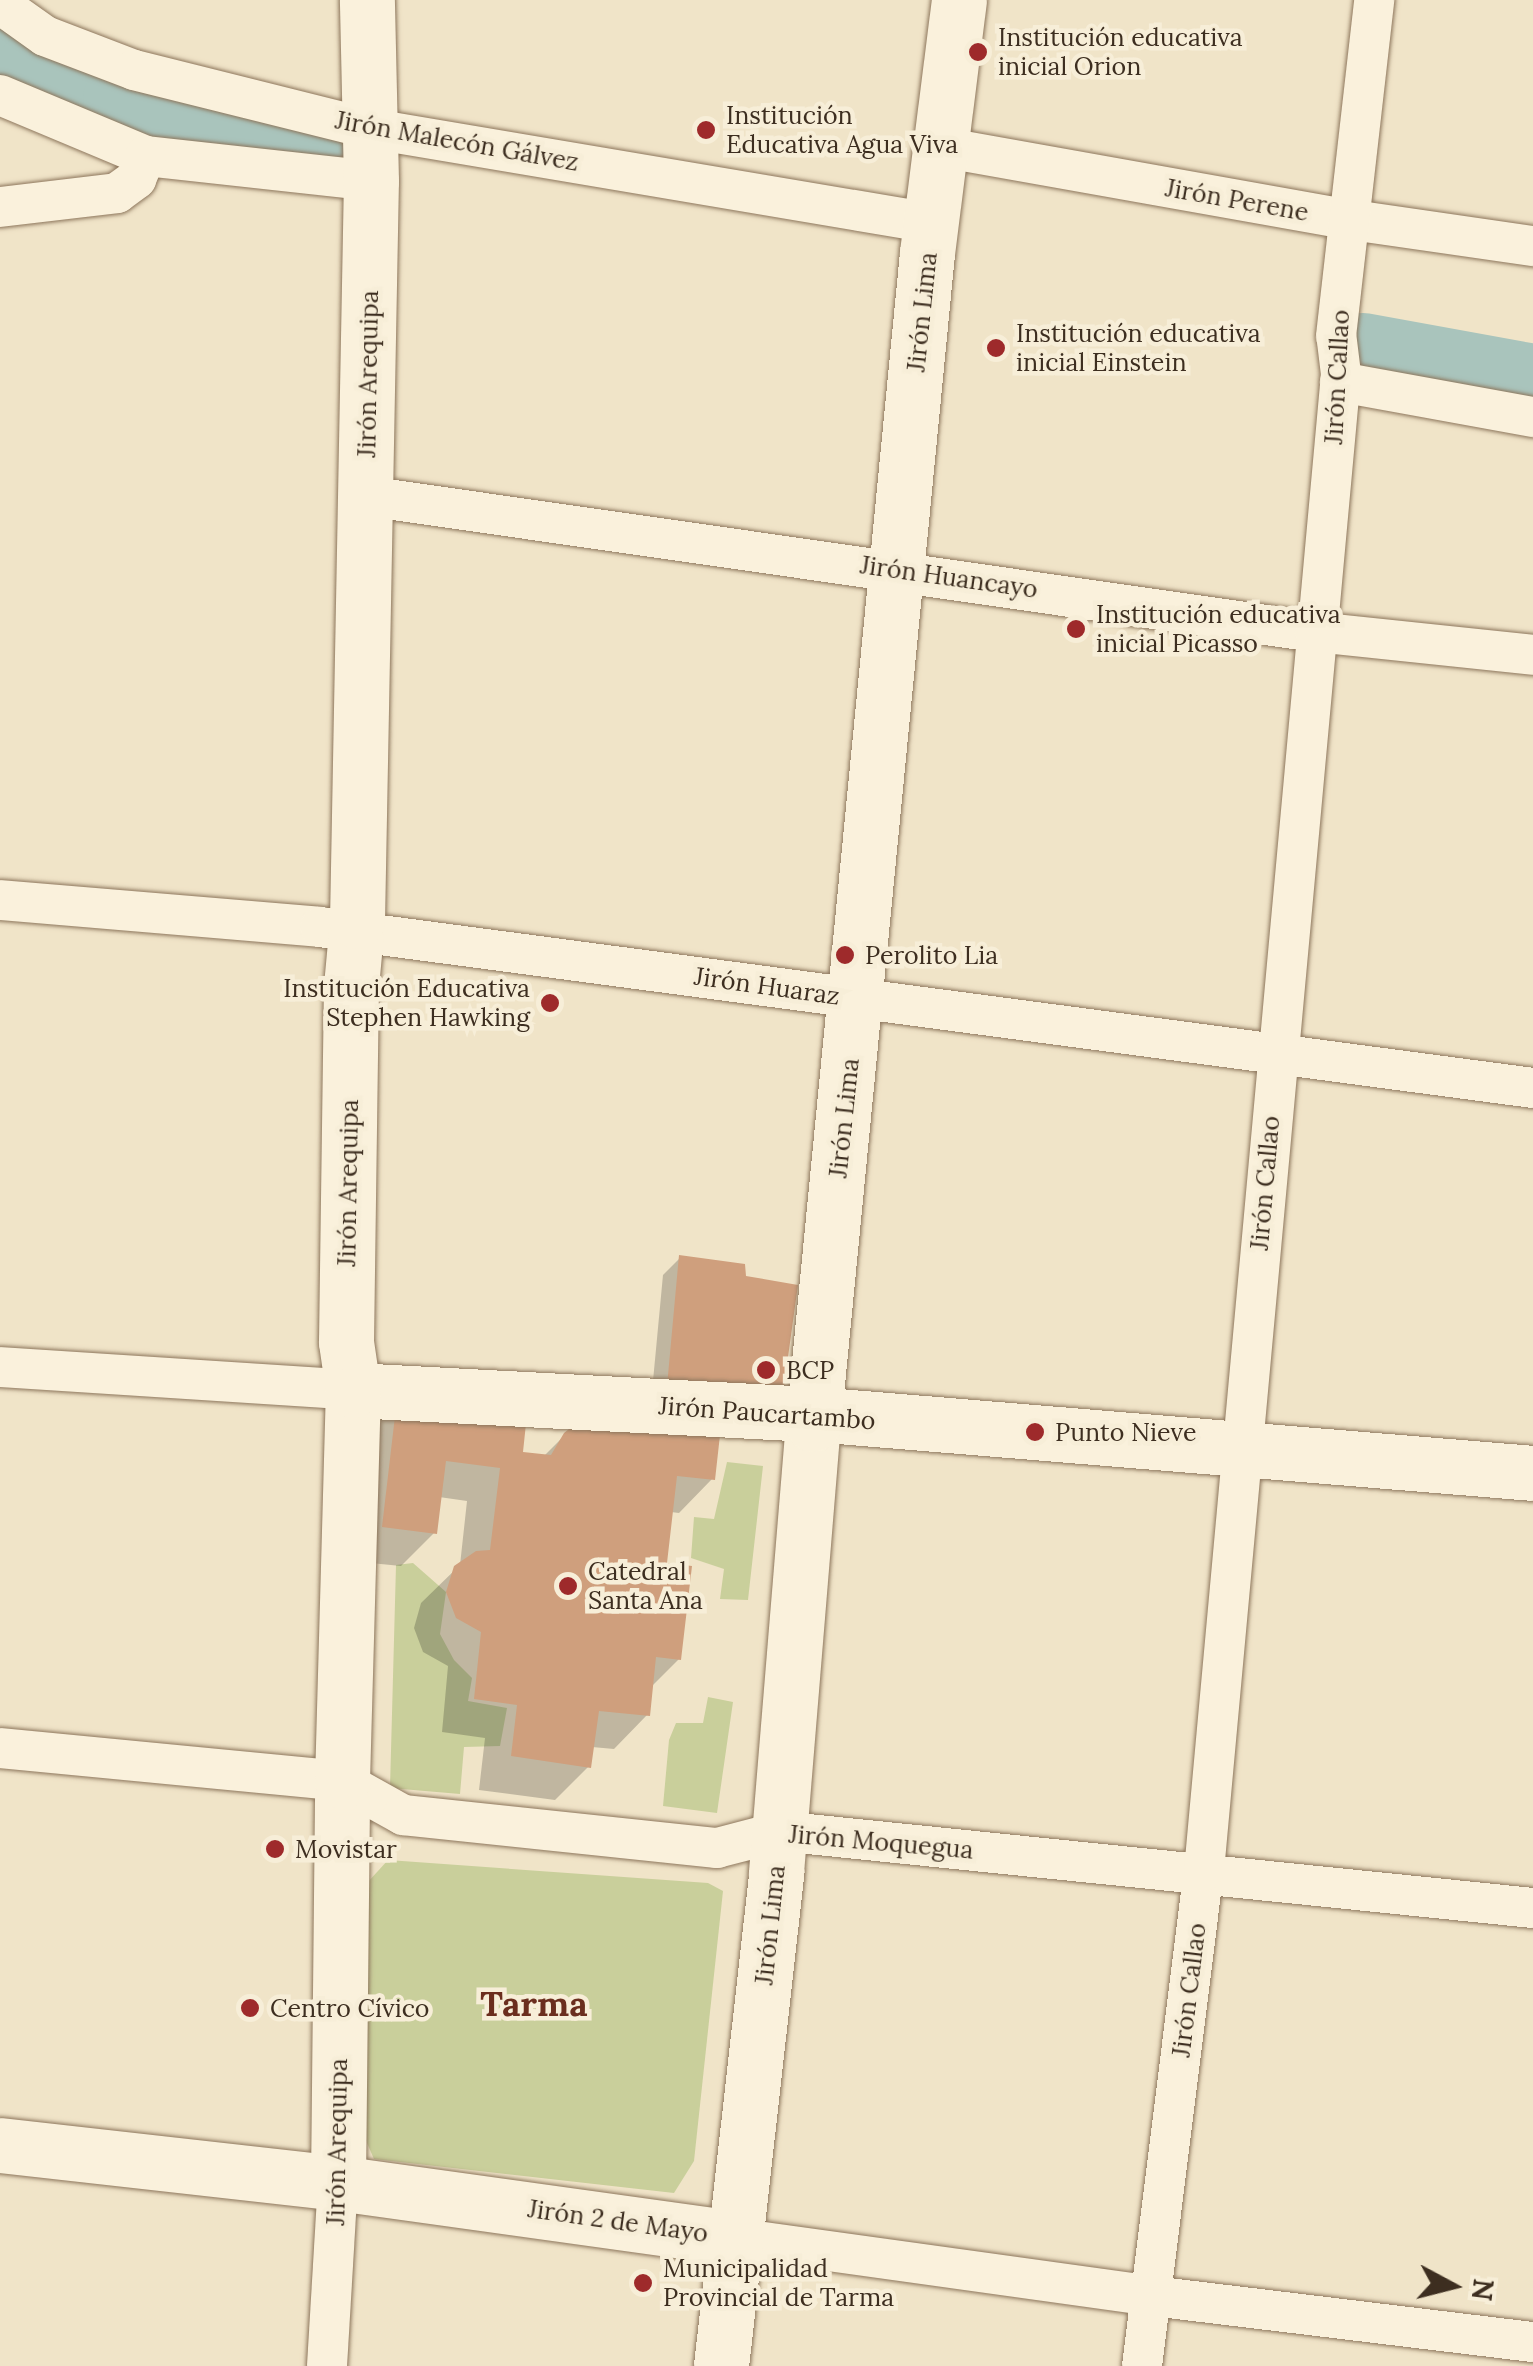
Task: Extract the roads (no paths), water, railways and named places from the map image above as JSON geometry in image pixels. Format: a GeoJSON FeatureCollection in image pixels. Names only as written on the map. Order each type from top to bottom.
{"type":"FeatureCollection","features":[{"type":"Feature","properties":{"kind":"street","name":"Jirón Arequipa"},"geometry":{"type":"LineString","coordinates":[[327,2366],[338,2182],[342,1781],[354,1390],[346,1342],[366,496],[366,0]]}},
{"type":"Feature","properties":{"kind":"street","name":"Jirón Lima"},"geometry":{"type":"LineString","coordinates":[[721,2366],[779,1832],[814,1414],[931,223],[959,0]]}},
{"type":"Feature","properties":{"kind":"street","name":"Jirón Callao"},"geometry":{"type":"LineString","coordinates":[[1142,2366],[1204,1871],[1340,382],[1336,336],[1374,0]]}},
{"type":"Feature","properties":{"kind":"street","name":"Jirón Malecón Gálvez"},"geometry":{"type":"LineString","coordinates":[[0,4],[45,36],[369,154]]}},
{"type":"Feature","properties":{"kind":"street","name":"Jirón Malecón Gálvez"},"geometry":{"type":"LineString","coordinates":[[0,95],[146,156],[369,154],[931,223]]}},
{"type":"Feature","properties":{"kind":"street","name":"Jirón Perene"},"geometry":{"type":"LineString","coordinates":[[942,147],[1352,220],[1533,246]]}},
{"type":"Feature","properties":{"kind":"street"},"geometry":{"type":"LineString","coordinates":[[0,207],[116,193],[136,180],[146,156]]}},
{"type":"Feature","properties":{"kind":"street"},"geometry":{"type":"LineString","coordinates":[[1340,382],[1533,417]]}},
{"type":"Feature","properties":{"kind":"street","name":"Jirón Huancayo"},"geometry":{"type":"LineString","coordinates":[[366,496],[897,569],[1315,632],[1533,656]]}},
{"type":"Feature","properties":{"kind":"street","name":"Jirón Huaraz"},"geometry":{"type":"LineString","coordinates":[[0,900],[355,932],[1533,1088]]}},
{"type":"Feature","properties":{"kind":"street","name":"Jirón Paucartambo"},"geometry":{"type":"LineString","coordinates":[[0,1367],[814,1414],[1533,1472]]}},
{"type":"Feature","properties":{"kind":"street","name":"Jirón Moquegua"},"geometry":{"type":"LineString","coordinates":[[0,1748],[342,1781],[403,1815],[717,1848],[779,1832],[1204,1871],[1533,1908]]}},
{"type":"Feature","properties":{"kind":"street","name":"Jirón 2 de Mayo"},"geometry":{"type":"LineString","coordinates":[[0,2145],[338,2182],[1152,2296],[1533,2342]]}},
{"type":"Feature","properties":{"kind":"waterway"},"geometry":{"type":"LineString","coordinates":[[0,47],[32,67],[118,99],[323,142]]}},
{"type":"Feature","properties":{"kind":"waterway"},"geometry":{"type":"LineString","coordinates":[[1363,348],[1533,379]]}},
{"type":"Feature","properties":{"kind":"place","name":"Institución educativa inicial Orion"},"geometry":{"type":"Point","coordinates":[978,52]}},
{"type":"Feature","properties":{"kind":"place","name":"Institución Educativa Agua Viva"},"geometry":{"type":"Point","coordinates":[706,130]}},
{"type":"Feature","properties":{"kind":"place","name":"Institución educativa inicial Einstein"},"geometry":{"type":"Point","coordinates":[996,348]}},
{"type":"Feature","properties":{"kind":"place","name":"Institución educativa inicial Picasso"},"geometry":{"type":"Point","coordinates":[1076,629]}},
{"type":"Feature","properties":{"kind":"place","name":"Perolito Lia"},"geometry":{"type":"Point","coordinates":[845,955]}},
{"type":"Feature","properties":{"kind":"place","name":"Institución Educativa Stephen Hawking"},"geometry":{"type":"Point","coordinates":[550,1003]}},
{"type":"Feature","properties":{"kind":"place","name":"BCP"},"geometry":{"type":"Point","coordinates":[766,1370]}},
{"type":"Feature","properties":{"kind":"place","name":"Punto Nieve"},"geometry":{"type":"Point","coordinates":[1035,1432]}},
{"type":"Feature","properties":{"kind":"place","name":"Catedral Santa Ana"},"geometry":{"type":"Point","coordinates":[568,1586]}},
{"type":"Feature","properties":{"kind":"place","name":"Movistar"},"geometry":{"type":"Point","coordinates":[275,1849]}},
{"type":"Feature","properties":{"kind":"place","name":"Centro Cívico"},"geometry":{"type":"Point","coordinates":[250,2008]}},
{"type":"Feature","properties":{"kind":"place","name":"Municipalidad Provincial de Tarma"},"geometry":{"type":"Point","coordinates":[643,2283]}},
{"type":"Feature","properties":{"kind":"district","name":"Tarma"},"geometry":{"type":"Point","coordinates":[534,2004]}}]}
